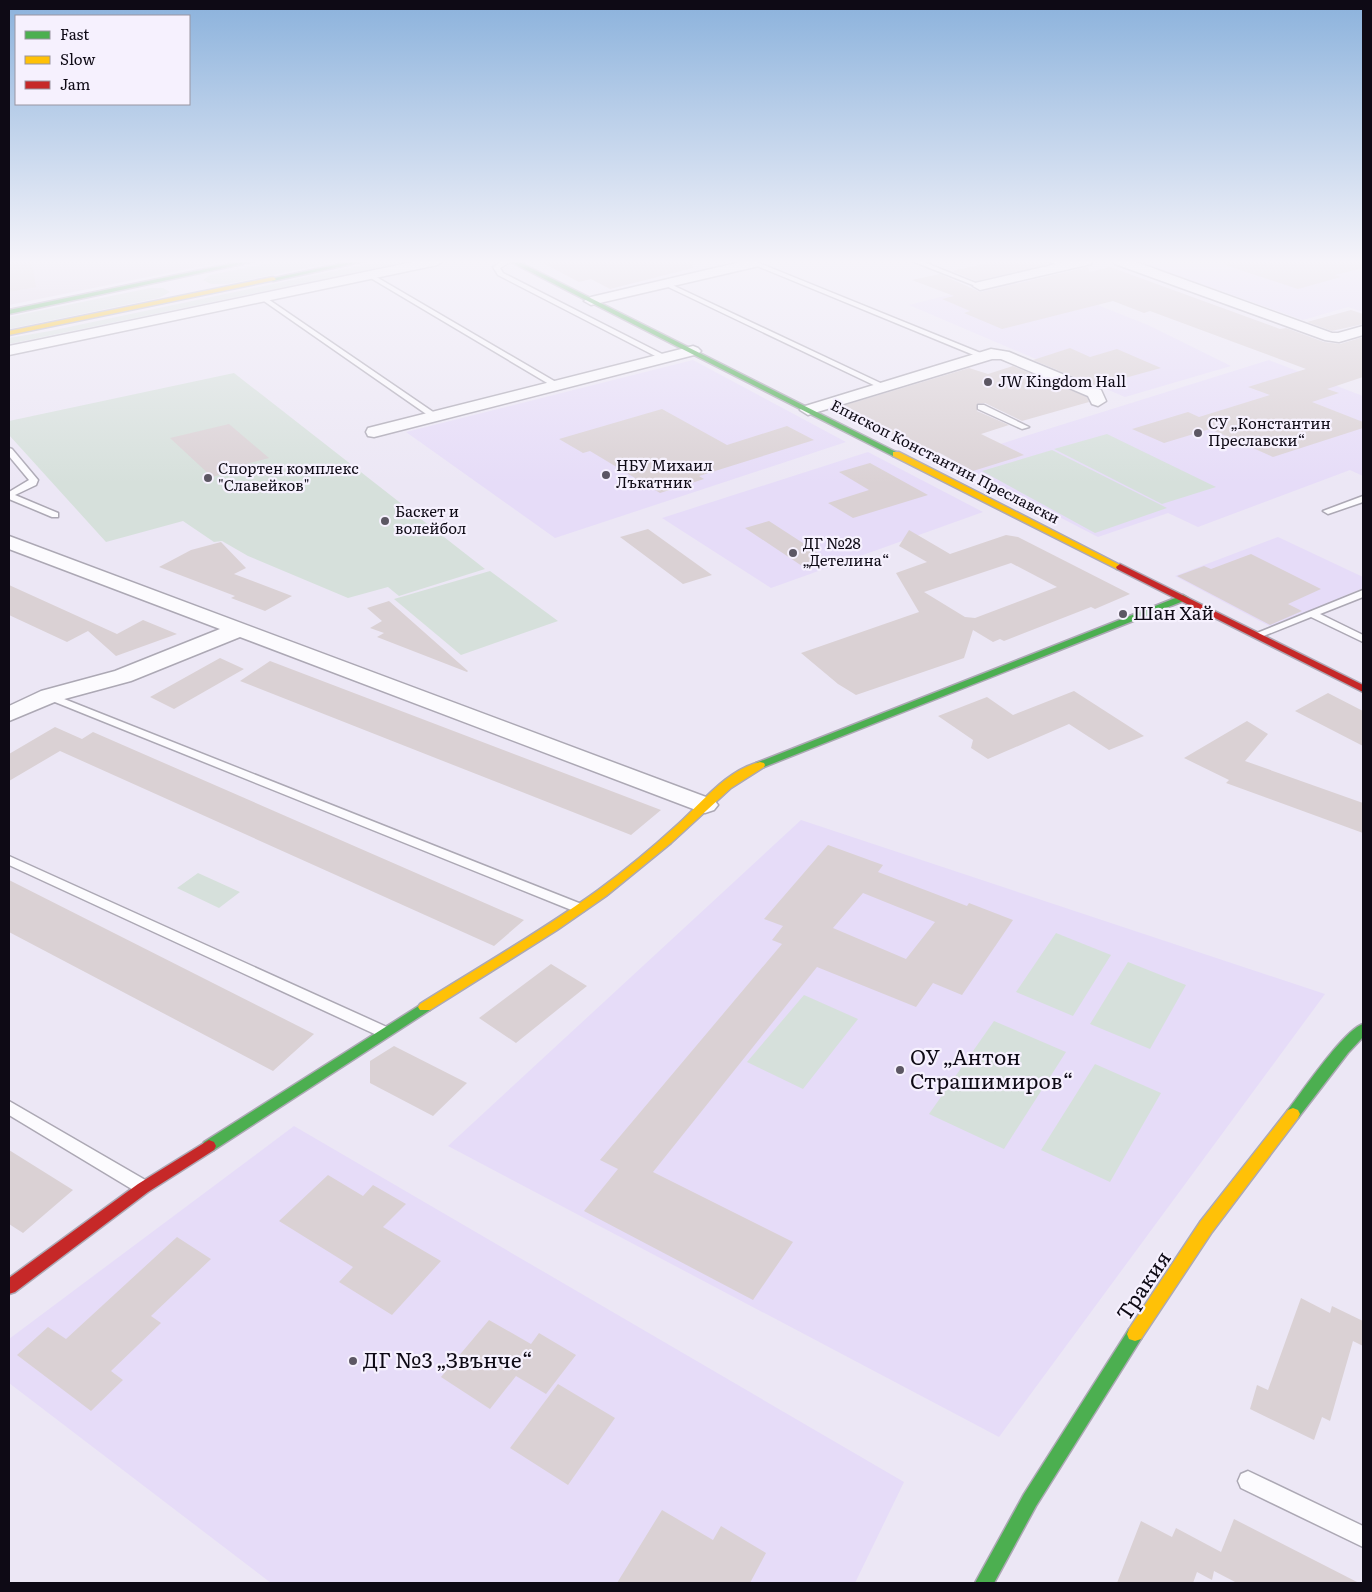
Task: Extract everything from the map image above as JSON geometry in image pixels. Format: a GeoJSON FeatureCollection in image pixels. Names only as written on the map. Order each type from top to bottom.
{"type":"FeatureCollection","features":[{"type":"Feature","properties":{"kind":"main road","name":"Епископ Константин Преславски"},"geometry":{"type":"LineString","coordinates":[[661,335],[1363,689]]}},
{"type":"Feature","properties":{"kind":"main road"},"geometry":{"type":"LineString","coordinates":[[9,1287],[143,1188],[579,908],[624,876],[681,828],[715,794],[748,770],[1183,598]]}},
{"type":"Feature","properties":{"kind":"main road","name":"Тракия"},"geometry":{"type":"LineString","coordinates":[[984,1583],[1030,1500],[1098,1390],[1206,1227],[1343,1049],[1363,1029]]}},
{"type":"Feature","properties":{"kind":"main road"},"geometry":{"type":"LineString","coordinates":[[1343,1049],[1356,1054]]}},
{"type":"Feature","properties":{"kind":"street"},"geometry":{"type":"LineString","coordinates":[[9,351],[84,335]]}},
{"type":"Feature","properties":{"kind":"street"},"geometry":{"type":"LineString","coordinates":[[1325,335],[1363,346]]}},
{"type":"Feature","properties":{"kind":"street"},"geometry":{"type":"LineString","coordinates":[[1339,338],[1347,335]]}},
{"type":"Feature","properties":{"kind":"street"},"geometry":{"type":"LineString","coordinates":[[374,432],[693,351]]}},
{"type":"Feature","properties":{"kind":"street"},"geometry":{"type":"LineString","coordinates":[[808,410],[984,356],[1004,355],[1095,393],[1098,401]]}},
{"type":"Feature","properties":{"kind":"street"},"geometry":{"type":"LineString","coordinates":[[9,542],[705,805]]}},
{"type":"Feature","properties":{"kind":"street"},"geometry":{"type":"LineString","coordinates":[[9,714],[49,696],[123,676],[240,629]]}},
{"type":"Feature","properties":{"kind":"lane"},"geometry":{"type":"LineString","coordinates":[[317,335],[435,416]]}},
{"type":"Feature","properties":{"kind":"lane"},"geometry":{"type":"LineString","coordinates":[[472,335],[557,385]]}},
{"type":"Feature","properties":{"kind":"lane"},"geometry":{"type":"LineString","coordinates":[[621,335],[666,358]]}},
{"type":"Feature","properties":{"kind":"lane"},"geometry":{"type":"LineString","coordinates":[[775,335],[885,386]]}},
{"type":"Feature","properties":{"kind":"lane"},"geometry":{"type":"LineString","coordinates":[[933,335],[984,356]]}},
{"type":"Feature","properties":{"kind":"lane"},"geometry":{"type":"LineString","coordinates":[[981,406],[1025,427]]}},
{"type":"Feature","properties":{"kind":"lane"},"geometry":{"type":"LineString","coordinates":[[9,451],[34,480],[33,484],[9,495]]}},
{"type":"Feature","properties":{"kind":"lane"},"geometry":{"type":"LineString","coordinates":[[9,495],[55,515]]}},
{"type":"Feature","properties":{"kind":"lane"},"geometry":{"type":"LineString","coordinates":[[1328,511],[1363,499]]}},
{"type":"Feature","properties":{"kind":"lane"},"geometry":{"type":"LineString","coordinates":[[1257,635],[1363,593]]}},
{"type":"Feature","properties":{"kind":"lane"},"geometry":{"type":"LineString","coordinates":[[1312,614],[1363,639]]}},
{"type":"Feature","properties":{"kind":"lane"},"geometry":{"type":"LineString","coordinates":[[49,696],[579,908]]}},
{"type":"Feature","properties":{"kind":"lane"},"geometry":{"type":"LineString","coordinates":[[9,860],[384,1032]]}},
{"type":"Feature","properties":{"kind":"lane"},"geometry":{"type":"LineString","coordinates":[[9,1107],[143,1188]]}},
{"type":"Feature","properties":{"kind":"lane"},"geometry":{"type":"LineString","coordinates":[[1248,1481],[1363,1536]]}},
{"type":"Feature","properties":{"kind":"shaded area"},"geometry":{"type":"Polygon","coordinates":[[[25,335],[51,335],[9,344],[9,338],[25,335]]]}},
{"type":"Feature","properties":{"kind":"shaded area"},"geometry":{"type":"Polygon","coordinates":[[[980,335],[1169,335],[1231,366],[1125,397],[980,335]]]}},
{"type":"Feature","properties":{"kind":"shaded area","name":"НБУ Михаил Лъкатник"},"geometry":{"type":"Polygon","coordinates":[[[693,360],[846,442],[555,538],[406,432],[693,360]]]}},
{"type":"Feature","properties":{"kind":"shaded area","name":"СУ „Константин Преславски“"},"geometry":{"type":"Polygon","coordinates":[[[1269,360],[1363,396],[1363,476],[1350,470],[1198,527],[1168,513],[1098,537],[949,460],[1269,360]]]}},
{"type":"Feature","properties":{"kind":"shaded area","name":"Спортен комплекс \"Славейков\""},"geometry":{"type":"Polygon","coordinates":[[[234,373],[485,569],[399,596],[388,587],[348,598],[248,556],[222,541],[214,542],[183,521],[106,542],[9,435],[9,421],[234,373]]]}},
{"type":"Feature","properties":{"kind":"shaded area"},"geometry":{"type":"Polygon","coordinates":[[[1107,434],[1216,487],[1162,504],[1054,449],[1107,434]]]}},
{"type":"Feature","properties":{"kind":"shaded area"},"geometry":{"type":"Polygon","coordinates":[[[1052,450],[1167,508],[1095,533],[982,471],[1052,450]]]}},
{"type":"Feature","properties":{"kind":"shaded area","name":"ДГ №28 „Детелина“"},"geometry":{"type":"Polygon","coordinates":[[[868,452],[983,512],[771,588],[662,518],[868,452]]]}},
{"type":"Feature","properties":{"kind":"shaded area"},"geometry":{"type":"Polygon","coordinates":[[[1278,537],[1363,577],[1363,588],[1271,627],[1175,576],[1278,537]]]}},
{"type":"Feature","properties":{"kind":"shaded area"},"geometry":{"type":"Polygon","coordinates":[[[490,571],[558,621],[461,655],[394,599],[490,571]]]}},
{"type":"Feature","properties":{"kind":"shaded area","name":"ОУ „Антон Страшимиров“"},"geometry":{"type":"Polygon","coordinates":[[[801,820],[1325,994],[999,1437],[448,1146],[801,820]]]}},
{"type":"Feature","properties":{"kind":"shaded area"},"geometry":{"type":"Polygon","coordinates":[[[198,873],[240,892],[219,908],[177,888],[198,873]]]}},
{"type":"Feature","properties":{"kind":"shaded area"},"geometry":{"type":"Polygon","coordinates":[[[1056,933],[1111,955],[1073,1016],[1016,992],[1056,933]]]}},
{"type":"Feature","properties":{"kind":"shaded area"},"geometry":{"type":"Polygon","coordinates":[[[1128,962],[1186,985],[1150,1049],[1090,1024],[1128,962]]]}},
{"type":"Feature","properties":{"kind":"shaded area"},"geometry":{"type":"Polygon","coordinates":[[[804,995],[858,1019],[803,1089],[747,1062],[804,995]]]}},
{"type":"Feature","properties":{"kind":"shaded area"},"geometry":{"type":"Polygon","coordinates":[[[994,1021],[1066,1052],[1004,1149],[929,1114],[994,1021]]]}},
{"type":"Feature","properties":{"kind":"shaded area"},"geometry":{"type":"Polygon","coordinates":[[[1095,1064],[1161,1093],[1110,1182],[1041,1150],[1095,1064]]]}},
{"type":"Feature","properties":{"kind":"shaded area","name":"ДГ №3 „Звънче“"},"geometry":{"type":"Polygon","coordinates":[[[294,1126],[904,1482],[855,1583],[271,1583],[9,1383],[9,1339],[294,1126]]]}},
{"type":"Feature","properties":{"kind":"building"},"geometry":{"type":"Polygon","coordinates":[[[1215,335],[1306,335],[1324,342],[1340,344],[1363,337],[1363,377],[1327,389],[1339,393],[1312,402],[1363,422],[1363,428],[1273,457],[1210,429],[1164,443],[1132,429],[1188,412],[1199,417],[1270,395],[1248,387],[1306,369],[1215,335]]]}},
{"type":"Feature","properties":{"kind":"building"},"geometry":{"type":"Polygon","coordinates":[[[1070,348],[1090,357],[1117,349],[1161,368],[1096,386],[1033,360],[1070,348]]]}},
{"type":"Feature","properties":{"kind":"building"},"geometry":{"type":"Polygon","coordinates":[[[1013,366],[1087,397],[1089,402],[1022,421],[985,403],[977,404],[977,411],[1009,425],[981,434],[1024,455],[973,471],[938,452],[933,454],[857,418],[848,421],[840,417],[842,406],[969,368],[988,374],[1013,366]]]}},
{"type":"Feature","properties":{"kind":"building"},"geometry":{"type":"Polygon","coordinates":[[[662,409],[727,445],[787,426],[814,440],[699,476],[704,479],[660,493],[590,451],[583,453],[559,439],[662,409]]]}},
{"type":"Feature","properties":{"kind":"building"},"geometry":{"type":"Polygon","coordinates":[[[229,424],[269,458],[246,464],[249,467],[212,477],[170,438],[229,424]]]}},
{"type":"Feature","properties":{"kind":"building"},"geometry":{"type":"Polygon","coordinates":[[[870,463],[928,495],[853,518],[828,503],[869,490],[839,472],[870,463]]]}},
{"type":"Feature","properties":{"kind":"building"},"geometry":{"type":"Polygon","coordinates":[[[769,521],[826,558],[802,566],[745,528],[769,521]]]}},
{"type":"Feature","properties":{"kind":"building"},"geometry":{"type":"Polygon","coordinates":[[[648,529],[712,575],[683,584],[620,537],[648,529]]]}},
{"type":"Feature","properties":{"kind":"building"},"geometry":{"type":"Polygon","coordinates":[[[909,530],[950,554],[1006,535],[1018,537],[1130,594],[1095,609],[1091,607],[1004,641],[1000,639],[993,642],[973,630],[964,658],[856,695],[838,684],[801,653],[919,612],[896,573],[927,562],[899,546],[909,530]],[[1011,563],[924,592],[965,617],[975,618],[1057,587],[1011,563]]]}},
{"type":"Feature","properties":{"kind":"building"},"geometry":{"type":"Polygon","coordinates":[[[221,542],[246,568],[234,574],[292,596],[265,611],[231,598],[235,596],[159,567],[191,550],[221,542]]]}},
{"type":"Feature","properties":{"kind":"building"},"geometry":{"type":"Polygon","coordinates":[[[1251,554],[1321,589],[1288,604],[1302,611],[1270,625],[1177,576],[1204,566],[1211,569],[1251,554]]]}},
{"type":"Feature","properties":{"kind":"building"},"geometry":{"type":"Polygon","coordinates":[[[9,585],[117,634],[143,620],[177,634],[116,656],[88,631],[67,642],[9,615],[9,585]]]}},
{"type":"Feature","properties":{"kind":"building"},"geometry":{"type":"Polygon","coordinates":[[[389,601],[468,671],[377,637],[384,633],[370,628],[382,621],[367,608],[389,601]]]}},
{"type":"Feature","properties":{"kind":"building"},"geometry":{"type":"Polygon","coordinates":[[[220,658],[244,669],[174,709],[150,697],[220,658]]]}},
{"type":"Feature","properties":{"kind":"building"},"geometry":{"type":"Polygon","coordinates":[[[270,661],[661,810],[631,835],[240,681],[270,661]]]}},
{"type":"Feature","properties":{"kind":"building"},"geometry":{"type":"Polygon","coordinates":[[[1074,691],[1144,736],[1109,750],[1069,724],[988,759],[971,748],[973,740],[938,716],[987,697],[1013,715],[1074,691]]]}},
{"type":"Feature","properties":{"kind":"building"},"geometry":{"type":"Polygon","coordinates":[[[1328,693],[1363,711],[1363,746],[1295,711],[1328,693]]]}},
{"type":"Feature","properties":{"kind":"building"},"geometry":{"type":"Polygon","coordinates":[[[1247,721],[1268,734],[1245,761],[1363,803],[1363,833],[1226,783],[1229,780],[1184,758],[1247,721]]]}},
{"type":"Feature","properties":{"kind":"building"},"geometry":{"type":"Polygon","coordinates":[[[55,727],[82,739],[93,732],[524,920],[494,946],[60,751],[9,781],[9,754],[55,727]]]}},
{"type":"Feature","properties":{"kind":"building"},"geometry":{"type":"Polygon","coordinates":[[[828,845],[883,865],[878,872],[967,906],[969,903],[1013,920],[962,995],[933,983],[916,1007],[817,967],[653,1172],[793,1242],[753,1300],[584,1211],[618,1169],[600,1160],[782,944],[772,940],[783,926],[764,919],[828,845]],[[863,893],[833,928],[906,959],[935,922],[863,893]]]}},
{"type":"Feature","properties":{"kind":"building"},"geometry":{"type":"Polygon","coordinates":[[[9,880],[314,1034],[273,1071],[9,932],[9,880]]]}},
{"type":"Feature","properties":{"kind":"building"},"geometry":{"type":"Polygon","coordinates":[[[551,964],[587,986],[516,1043],[479,1018],[551,964]]]}},
{"type":"Feature","properties":{"kind":"building"},"geometry":{"type":"Polygon","coordinates":[[[394,1046],[467,1083],[433,1116],[370,1083],[370,1061],[394,1046]]]}},
{"type":"Feature","properties":{"kind":"building"},"geometry":{"type":"Polygon","coordinates":[[[9,1150],[73,1190],[23,1233],[9,1224],[9,1150]]]}},
{"type":"Feature","properties":{"kind":"building"},"geometry":{"type":"Polygon","coordinates":[[[328,1175],[363,1196],[373,1185],[406,1204],[383,1227],[441,1261],[392,1315],[339,1282],[353,1267],[279,1221],[328,1175]]]}},
{"type":"Feature","properties":{"kind":"building"},"geometry":{"type":"Polygon","coordinates":[[[177,1237],[211,1259],[151,1316],[161,1323],[111,1371],[123,1380],[91,1411],[17,1355],[48,1327],[66,1339],[177,1237]]]}},
{"type":"Feature","properties":{"kind":"building"},"geometry":{"type":"Polygon","coordinates":[[[1301,1298],[1330,1313],[1332,1306],[1363,1321],[1363,1346],[1353,1341],[1330,1421],[1322,1417],[1314,1440],[1250,1409],[1257,1385],[1268,1390],[1301,1298]]]}},
{"type":"Feature","properties":{"kind":"building"},"geometry":{"type":"Polygon","coordinates":[[[489,1320],[531,1344],[539,1333],[576,1355],[546,1394],[516,1376],[490,1409],[441,1377],[489,1320]]]}},
{"type":"Feature","properties":{"kind":"building"},"geometry":{"type":"Polygon","coordinates":[[[558,1384],[615,1418],[568,1485],[510,1448],[558,1384]]]}},
{"type":"Feature","properties":{"kind":"building"},"geometry":{"type":"Polygon","coordinates":[[[662,1510],[713,1540],[721,1526],[766,1553],[750,1583],[617,1583],[662,1510]]]}},
{"type":"Feature","properties":{"kind":"building"},"geometry":{"type":"Polygon","coordinates":[[[1234,1519],[1359,1583],[1237,1583],[1214,1571],[1212,1580],[1197,1572],[1193,1583],[1117,1583],[1141,1521],[1172,1537],[1176,1528],[1221,1552],[1234,1519]]]}},
{"type":"Feature","properties":{"kind":"traffic: fast"},"geometry":{"type":"LineString","coordinates":[[660,335],[896,454]]}},
{"type":"Feature","properties":{"kind":"traffic: fast"},"geometry":{"type":"LineString","coordinates":[[760,765],[1183,598]]}},
{"type":"Feature","properties":{"kind":"traffic: fast"},"geometry":{"type":"LineString","coordinates":[[209,1146],[425,1007]]}},
{"type":"Feature","properties":{"kind":"traffic: fast"},"geometry":{"type":"LineString","coordinates":[[1293,1114],[1343,1049],[1363,1029]]}},
{"type":"Feature","properties":{"kind":"traffic: fast"},"geometry":{"type":"LineString","coordinates":[[984,1583],[1030,1500],[1135,1334]]}},
{"type":"Feature","properties":{"kind":"traffic: slow"},"geometry":{"type":"LineString","coordinates":[[896,454],[1120,567]]}},
{"type":"Feature","properties":{"kind":"traffic: slow"},"geometry":{"type":"LineString","coordinates":[[425,1007],[577,911],[666,841],[727,785],[760,765]]}},
{"type":"Feature","properties":{"kind":"traffic: slow"},"geometry":{"type":"LineString","coordinates":[[1135,1334],[1206,1227],[1293,1114]]}},
{"type":"Feature","properties":{"kind":"traffic: jam"},"geometry":{"type":"LineString","coordinates":[[1120,567],[1363,689]]}},
{"type":"Feature","properties":{"kind":"traffic: jam"},"geometry":{"type":"LineString","coordinates":[[9,1287],[143,1188],[209,1146]]}},
{"type":"Feature","properties":{"kind":"place","name":"JW Kingdom Hall"},"geometry":{"type":"Point","coordinates":[988,382]}},
{"type":"Feature","properties":{"kind":"place","name":"СУ „Константин Преславски“"},"geometry":{"type":"Point","coordinates":[1198,433]}},
{"type":"Feature","properties":{"kind":"place","name":"НБУ Михаил Лъкатник"},"geometry":{"type":"Point","coordinates":[606,475]}},
{"type":"Feature","properties":{"kind":"place","name":"Спортен комплекс \"Славейков\""},"geometry":{"type":"Point","coordinates":[208,478]}},
{"type":"Feature","properties":{"kind":"place","name":"Баскет и волейбол"},"geometry":{"type":"Point","coordinates":[385,521]}},
{"type":"Feature","properties":{"kind":"place","name":"ДГ №28 „Детелина“"},"geometry":{"type":"Point","coordinates":[793,553]}},
{"type":"Feature","properties":{"kind":"place","name":"Шан Хай"},"geometry":{"type":"Point","coordinates":[1123,614]}},
{"type":"Feature","properties":{"kind":"place","name":"ОУ „Антон Страшимиров“"},"geometry":{"type":"Point","coordinates":[900,1070]}},
{"type":"Feature","properties":{"kind":"place","name":"ДГ №3 „Звънче“"},"geometry":{"type":"Point","coordinates":[353,1361]}}]}
